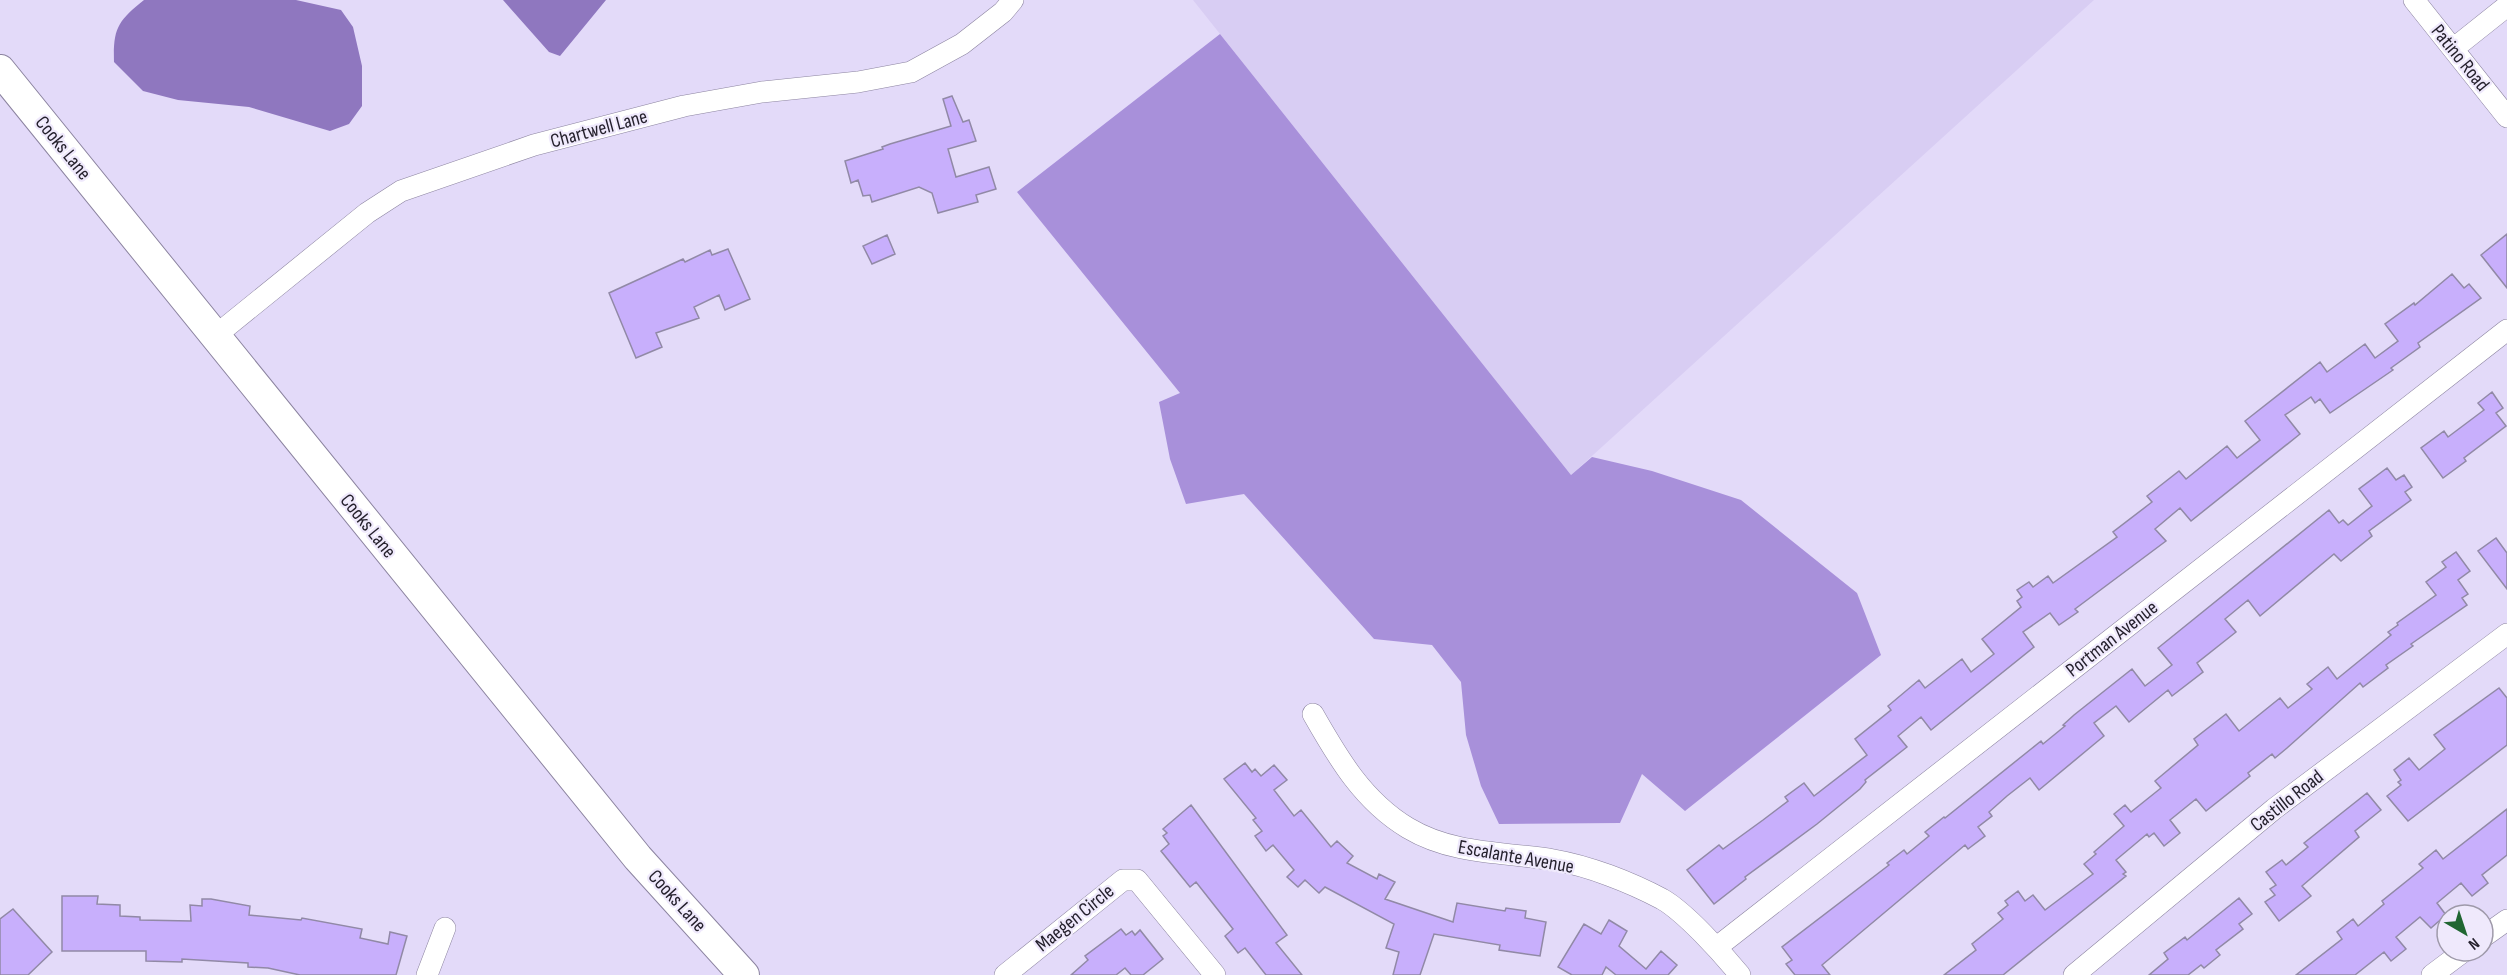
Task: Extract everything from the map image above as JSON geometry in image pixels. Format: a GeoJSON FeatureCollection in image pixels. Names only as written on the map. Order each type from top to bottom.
{"type":"FeatureCollection","features":[{"type":"Feature","properties":{"kind":"main road","name":"Cooks Lane"},"geometry":{"type":"LineString","coordinates":[[0,70],[638,858],[744,975]]}},
{"type":"Feature","properties":{"kind":"street","name":"Chartwell Lane"},"geometry":{"type":"LineString","coordinates":[[214,336],[368,213],[401,191],[534,146],[684,106],[762,92],[858,82],[910,72],[962,44],[1003,12],[1013,0]]}},
{"type":"Feature","properties":{"kind":"street","name":"Patino Road"},"geometry":{"type":"LineString","coordinates":[[2414,0],[2507,117]]}},
{"type":"Feature","properties":{"kind":"street"},"geometry":{"type":"LineString","coordinates":[[2453,50],[2507,6]]}},
{"type":"Feature","properties":{"kind":"street","name":"Portman Avenue"},"geometry":{"type":"LineString","coordinates":[[1717,947],[2507,330]]}},
{"type":"Feature","properties":{"kind":"street","name":"Castillo Road"},"geometry":{"type":"LineString","coordinates":[[2074,975],[2274,809],[2507,634]]}},
{"type":"Feature","properties":{"kind":"street","name":"Escalante Avenue"},"geometry":{"type":"LineString","coordinates":[[1313,714],[1342,766],[1380,808],[1410,829],[1459,849],[1556,861],[1618,880],[1663,900],[1717,947],[1740,975]]}},
{"type":"Feature","properties":{"kind":"street","name":"Maegen Circle"},"geometry":{"type":"LineString","coordinates":[[1005,975],[1123,880],[1137,880],[1215,975]]}},
{"type":"Feature","properties":{"kind":"street"},"geometry":{"type":"LineString","coordinates":[[427,975],[445,928]]}},
{"type":"Feature","properties":{"kind":"street"},"geometry":{"type":"LineString","coordinates":[[2432,975],[2448,963]]}},
{"type":"Feature","properties":{"kind":"shaded area"},"geometry":{"type":"Polygon","coordinates":[[[144,0],[296,0],[341,10],[353,27],[362,66],[362,106],[349,124],[330,131],[249,107],[178,100],[143,91],[114,62],[114,50],[119,26],[128,14],[144,0]]]}},
{"type":"Feature","properties":{"kind":"shaded area"},"geometry":{"type":"Polygon","coordinates":[[[503,0],[606,0],[560,56],[549,52],[503,0]]]}},
{"type":"Feature","properties":{"kind":"shaded area"},"geometry":{"type":"Polygon","coordinates":[[[1193,0],[2094,0],[1571,475],[1193,0]]]}},
{"type":"Feature","properties":{"kind":"shaded area"},"geometry":{"type":"Polygon","coordinates":[[[1220,34],[1571,475],[1592,457],[1652,471],[1741,500],[1857,593],[1881,655],[1685,811],[1642,774],[1620,823],[1499,824],[1481,786],[1466,735],[1461,682],[1432,645],[1374,639],[1244,494],[1186,504],[1170,459],[1159,402],[1180,393],[1017,192],[1220,34]]]}},
{"type":"Feature","properties":{"kind":"building"},"geometry":{"type":"Polygon","coordinates":[[[952,96],[963,122],[969,120],[976,141],[948,149],[956,177],[989,167],[996,189],[976,195],[978,202],[938,213],[932,193],[919,187],[872,202],[870,195],[863,196],[858,180],[851,183],[845,161],[883,149],[882,147],[890,144],[951,126],[943,99],[952,96]]]}},
{"type":"Feature","properties":{"kind":"building"},"geometry":{"type":"Polygon","coordinates":[[[2507,234],[2507,288],[2481,255],[2507,234]]]}},
{"type":"Feature","properties":{"kind":"building"},"geometry":{"type":"Polygon","coordinates":[[[887,235],[895,254],[872,264],[863,246],[887,235]]]}},
{"type":"Feature","properties":{"kind":"building"},"geometry":{"type":"Polygon","coordinates":[[[728,249],[750,299],[725,310],[719,295],[694,307],[699,318],[656,333],[662,347],[636,358],[609,293],[683,259],[685,262],[710,250],[712,255],[728,249]]]}},
{"type":"Feature","properties":{"kind":"building"},"geometry":{"type":"Polygon","coordinates":[[[2452,274],[2464,288],[2469,284],[2481,298],[2418,343],[2420,347],[2391,368],[2393,370],[2330,413],[2320,399],[2315,403],[2311,397],[2285,415],[2300,434],[2191,521],[2180,508],[2155,529],[2166,541],[2075,609],[2078,612],[2059,625],[2050,613],[2023,632],[2034,647],[1931,730],[1921,717],[1898,736],[1907,747],[1865,780],[1866,782],[1860,789],[1817,824],[1745,877],[1746,879],[1714,904],[1687,870],[1719,845],[1723,849],[1763,820],[1788,801],[1785,797],[1804,783],[1814,796],[1867,755],[1855,739],[1891,710],[1888,706],[1919,680],[1925,688],[1962,659],[1971,672],[1994,654],[1982,639],[2021,607],[2017,601],[2022,597],[2017,590],[2029,582],[2033,587],[2048,576],[2053,583],[2117,537],[2113,532],[2152,502],[2147,496],[2179,471],[2186,479],[2227,446],[2237,458],[2260,440],[2245,421],[2320,362],[2327,372],[2365,344],[2375,358],[2398,341],[2385,324],[2414,303],[2415,305],[2452,274]]]}},
{"type":"Feature","properties":{"kind":"building"},"geometry":{"type":"Polygon","coordinates":[[[2492,392],[2503,408],[2496,413],[2506,426],[2464,458],[2466,461],[2443,478],[2421,448],[2444,431],[2448,437],[2484,410],[2478,403],[2492,392]]]}},
{"type":"Feature","properties":{"kind":"building"},"geometry":{"type":"Polygon","coordinates":[[[2387,468],[2396,480],[2404,475],[2412,487],[2405,492],[2411,500],[2369,531],[2372,536],[2341,561],[2334,554],[2260,616],[2248,600],[2225,619],[2236,632],[2197,663],[2203,672],[2172,696],[2168,690],[2129,722],[2116,706],[2094,723],[2104,736],[2039,790],[2030,778],[2007,796],[1989,812],[1992,816],[1978,827],[1985,836],[1968,849],[1965,845],[1822,965],[1830,975],[1795,975],[1786,964],[1792,960],[1782,947],[1889,865],[1887,863],[1904,850],[1907,854],[1929,836],[1925,832],[2041,741],[2043,744],[2065,726],[2063,725],[2074,715],[2132,669],[2145,686],[2172,665],[2158,648],[2329,510],[2339,523],[2343,520],[2348,525],[2372,506],[2359,489],[2387,468]]]}},
{"type":"Feature","properties":{"kind":"building"},"geometry":{"type":"Polygon","coordinates":[[[2496,538],[2507,553],[2507,589],[2478,551],[2496,538]]]}},
{"type":"Feature","properties":{"kind":"building"},"geometry":{"type":"Polygon","coordinates":[[[2456,552],[2470,571],[2458,580],[2468,594],[2462,598],[2467,605],[2411,644],[2413,646],[2386,665],[2388,668],[2363,687],[2360,683],[2275,758],[2272,754],[2248,773],[2250,776],[2206,811],[2196,799],[2170,820],[2180,833],[2164,846],[2154,833],[2149,837],[2147,834],[2116,860],[2126,872],[2123,874],[2126,876],[2003,975],[1944,975],[1976,950],[1972,944],[2003,919],[1998,913],[2008,905],[2005,901],[2018,891],[2025,901],[2033,895],[2045,910],[2093,874],[2084,864],[2096,854],[2094,852],[2124,826],[2114,814],[2125,805],[2131,812],[2161,788],[2155,781],[2198,745],[2194,739],[2226,714],[2239,731],[2280,698],[2288,708],[2312,689],[2307,684],[2328,667],[2337,679],[2391,635],[2388,632],[2398,625],[2397,623],[2436,595],[2426,582],[2446,567],[2442,562],[2456,552]]]}},
{"type":"Feature","properties":{"kind":"building"},"geometry":{"type":"Polygon","coordinates":[[[2499,688],[2507,698],[2507,745],[2408,821],[2387,796],[2401,785],[2398,782],[2401,780],[2394,770],[2409,758],[2419,770],[2445,749],[2434,735],[2499,688]]]}},
{"type":"Feature","properties":{"kind":"building"},"geometry":{"type":"Polygon","coordinates":[[[1245,763],[1252,772],[1255,769],[1261,776],[1274,765],[1287,780],[1274,790],[1294,816],[1301,810],[1331,847],[1337,841],[1353,856],[1347,863],[1377,879],[1379,874],[1395,882],[1385,899],[1453,922],[1457,903],[1505,911],[1506,908],[1526,911],[1525,918],[1546,922],[1540,956],[1499,950],[1500,945],[1434,934],[1420,975],[1393,975],[1399,952],[1386,948],[1394,924],[1325,887],[1319,893],[1305,880],[1298,887],[1287,877],[1294,870],[1273,845],[1266,851],[1255,836],[1262,831],[1253,820],[1256,818],[1224,779],[1245,763]]]}},
{"type":"Feature","properties":{"kind":"building"},"geometry":{"type":"Polygon","coordinates":[[[2367,793],[2381,810],[2355,831],[2359,837],[2302,886],[2311,896],[2279,921],[2265,902],[2275,895],[2270,889],[2276,885],[2266,872],[2282,860],[2286,865],[2308,847],[2304,843],[2367,793]]]}},
{"type":"Feature","properties":{"kind":"building"},"geometry":{"type":"Polygon","coordinates":[[[1191,805],[1287,935],[1276,943],[1302,975],[1266,975],[1245,948],[1238,953],[1225,936],[1233,929],[1196,882],[1190,887],[1161,851],[1169,844],[1163,836],[1167,833],[1163,829],[1191,805]]]}},
{"type":"Feature","properties":{"kind":"building"},"geometry":{"type":"Polygon","coordinates":[[[2507,809],[2507,855],[2482,875],[2488,883],[2472,896],[2461,883],[2435,903],[2435,925],[2431,928],[2420,917],[2396,937],[2406,949],[2391,961],[2384,952],[2355,975],[2296,975],[2342,939],[2337,932],[2353,919],[2358,926],[2384,904],[2382,901],[2423,868],[2419,864],[2436,850],[2443,859],[2507,809]]]}},
{"type":"Feature","properties":{"kind":"building"},"geometry":{"type":"Polygon","coordinates":[[[62,896],[98,896],[97,904],[120,905],[120,916],[140,917],[140,920],[191,921],[190,905],[202,906],[202,899],[211,899],[250,906],[249,915],[301,920],[302,918],[362,929],[360,938],[388,944],[390,932],[407,936],[396,975],[300,975],[268,968],[248,967],[248,963],[182,959],[182,962],[146,961],[146,951],[62,951],[62,896]]]}},
{"type":"Feature","properties":{"kind":"building"},"geometry":{"type":"Polygon","coordinates":[[[2239,898],[2252,914],[2239,924],[2243,929],[2216,950],[2220,955],[2204,968],[2201,965],[2188,975],[2149,975],[2168,959],[2164,953],[2185,937],[2187,940],[2239,898]]]}},
{"type":"Feature","properties":{"kind":"building"},"geometry":{"type":"Polygon","coordinates":[[[13,909],[52,952],[28,975],[0,975],[0,919],[13,909]]]}},
{"type":"Feature","properties":{"kind":"building"},"geometry":{"type":"Polygon","coordinates":[[[1609,920],[1627,931],[1619,946],[1646,969],[1661,951],[1677,965],[1668,975],[1616,975],[1606,967],[1602,975],[1572,975],[1558,967],[1584,924],[1601,934],[1609,920]]]}},
{"type":"Feature","properties":{"kind":"building"},"geometry":{"type":"Polygon","coordinates":[[[1121,929],[1126,935],[1132,931],[1135,935],[1140,930],[1163,959],[1143,975],[1131,975],[1125,968],[1116,975],[1071,975],[1088,960],[1085,956],[1121,929]]]}}]}
